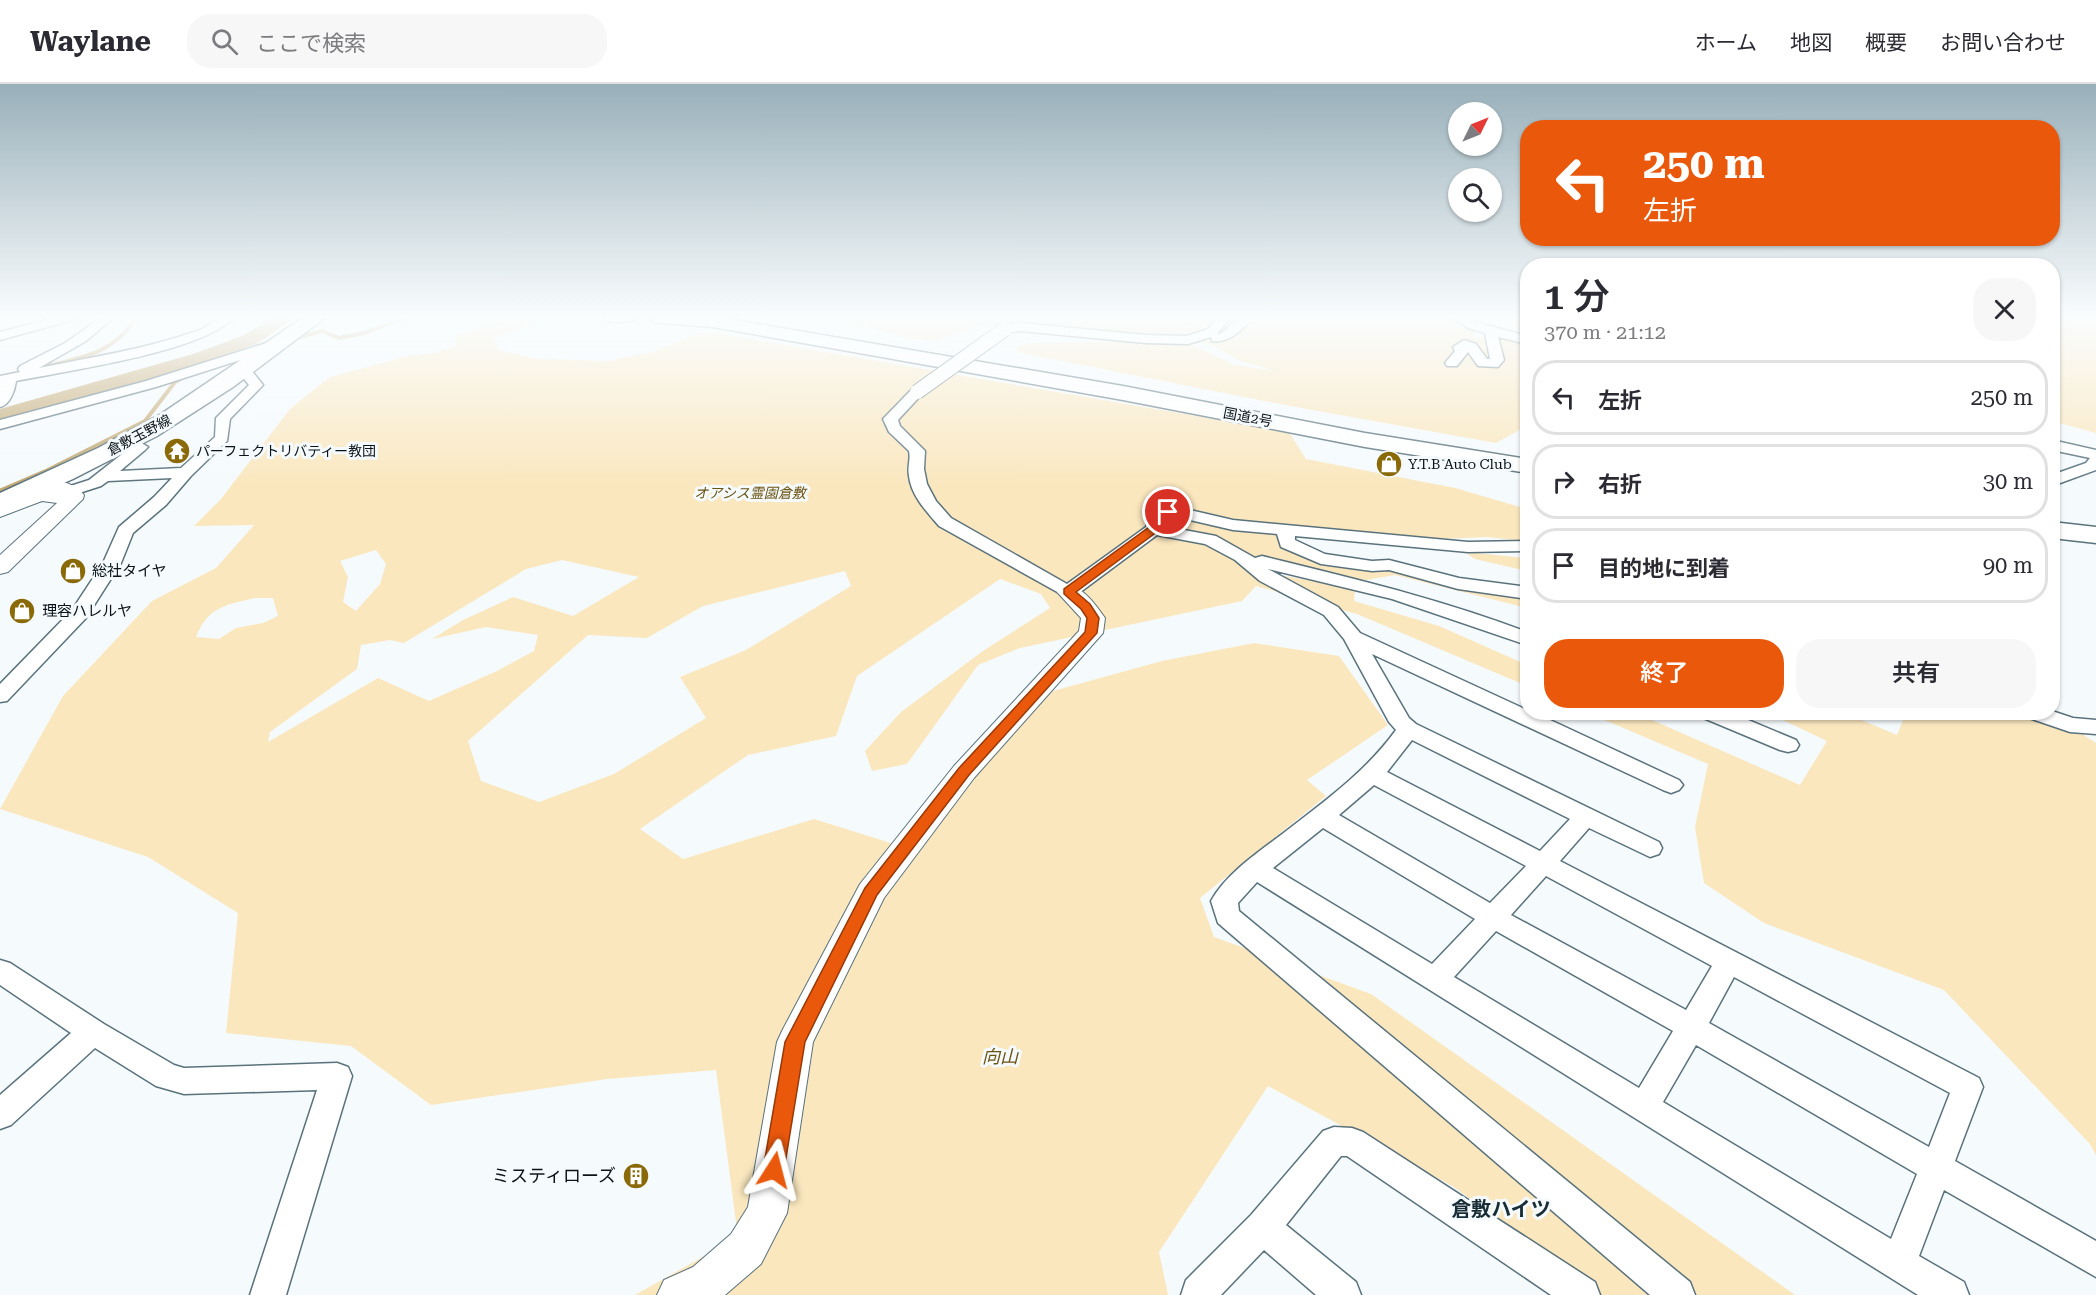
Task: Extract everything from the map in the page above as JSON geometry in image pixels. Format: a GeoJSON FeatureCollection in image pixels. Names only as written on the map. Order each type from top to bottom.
{"type":"FeatureCollection","features":[{"type":"Feature","properties":{"kind":"main road","name":"倉敷玉野線"},"geometry":{"type":"LineString","coordinates":[[3,503],[167,420],[236,374]]}},
{"type":"Feature","properties":{"kind":"main road","name":"国道2号"},"geometry":{"type":"LineString","coordinates":[[1018,374],[1365,440],[1520,465]]}},
{"type":"Feature","properties":{"kind":"main road","name":"国道2号"},"geometry":{"type":"LineString","coordinates":[[1041,374],[1520,454]]}},
{"type":"Feature","properties":{"kind":"main road"},"geometry":{"type":"LineString","coordinates":[[2060,531],[2096,535]]}},
{"type":"Feature","properties":{"kind":"main road"},"geometry":{"type":"LineString","coordinates":[[2060,542],[2096,546]]}},
{"type":"Feature","properties":{"kind":"street"},"geometry":{"type":"LineString","coordinates":[[4,376],[8,389],[6,414],[151,384],[184,374]]}},
{"type":"Feature","properties":{"kind":"street"},"geometry":{"type":"LineString","coordinates":[[0,696],[79,614],[112,563],[125,531],[160,501],[185,473],[222,438],[223,418],[256,385],[247,374]]}},
{"type":"Feature","properties":{"kind":"street"},"geometry":{"type":"LineString","coordinates":[[679,1295],[708,1282],[746,1249],[767,1212],[795,1042],[871,892],[964,772],[1091,633],[1093,618],[1085,606],[1068,592],[945,522],[930,506],[919,488],[915,468],[918,456],[916,450],[892,427],[890,418],[917,392],[942,374]]}},
{"type":"Feature","properties":{"kind":"street"},"geometry":{"type":"LineString","coordinates":[[0,567],[69,498],[94,483],[140,447]]}},
{"type":"Feature","properties":{"kind":"street"},"geometry":{"type":"LineString","coordinates":[[2060,447],[2096,455]]}},
{"type":"Feature","properties":{"kind":"street"},"geometry":{"type":"LineString","coordinates":[[2060,479],[2092,466],[2096,461]]}},
{"type":"Feature","properties":{"kind":"street"},"geometry":{"type":"LineString","coordinates":[[103,476],[185,473]]}},
{"type":"Feature","properties":{"kind":"street"},"geometry":{"type":"LineString","coordinates":[[44,483],[69,498]]}},
{"type":"Feature","properties":{"kind":"street"},"geometry":{"type":"LineString","coordinates":[[3,503],[49,495],[69,498]]}},
{"type":"Feature","properties":{"kind":"street"},"geometry":{"type":"LineString","coordinates":[[1068,592],[1154,529],[1156,518],[1168,512],[1190,514],[1233,525],[1468,547],[1520,555]]}},
{"type":"Feature","properties":{"kind":"street"},"geometry":{"type":"LineString","coordinates":[[1154,529],[1210,540],[1240,556],[1266,576],[1331,611],[1353,637],[1400,722],[1408,729],[1650,848]]}},
{"type":"Feature","properties":{"kind":"street"},"geometry":{"type":"LineString","coordinates":[[1285,529],[1287,543],[1321,559],[1372,566],[1389,565],[1458,583],[1520,592]]}},
{"type":"Feature","properties":{"kind":"street"},"geometry":{"type":"LineString","coordinates":[[1468,547],[1520,546]]}},
{"type":"Feature","properties":{"kind":"street"},"geometry":{"type":"LineString","coordinates":[[1240,556],[1260,560],[1285,570],[1355,583],[1488,624],[1520,636]]}},
{"type":"Feature","properties":{"kind":"street"},"geometry":{"type":"LineString","coordinates":[[1353,637],[1520,714]]}},
{"type":"Feature","properties":{"kind":"street"},"geometry":{"type":"LineString","coordinates":[[1533,720],[1671,784]]}},
{"type":"Feature","properties":{"kind":"street"},"geometry":{"type":"LineString","coordinates":[[1728,720],[1788,745]]}},
{"type":"Feature","properties":{"kind":"street"},"geometry":{"type":"LineString","coordinates":[[2056,720],[2070,725],[2096,727]]}},
{"type":"Feature","properties":{"kind":"street"},"geometry":{"type":"LineString","coordinates":[[1408,729],[1398,745],[1372,774],[1256,869],[1224,901],[1227,916],[1677,1295]]}},
{"type":"Feature","properties":{"kind":"street"},"geometry":{"type":"LineString","coordinates":[[1372,774],[1968,1087],[1899,1263]]}},
{"type":"Feature","properties":{"kind":"street"},"geometry":{"type":"LineString","coordinates":[[1321,816],[1493,917],[1691,1027],[2096,1260]]}},
{"type":"Feature","properties":{"kind":"street"},"geometry":{"type":"LineString","coordinates":[[1435,979],[1586,817]]}},
{"type":"Feature","properties":{"kind":"street"},"geometry":{"type":"LineString","coordinates":[[1256,869],[1951,1295]]}},
{"type":"Feature","properties":{"kind":"street"},"geometry":{"type":"LineString","coordinates":[[1644,1107],[1730,962]]}},
{"type":"Feature","properties":{"kind":"street"},"geometry":{"type":"LineString","coordinates":[[0,971],[94,1033],[167,1077],[184,1081],[337,1077],[268,1295]]}},
{"type":"Feature","properties":{"kind":"street"},"geometry":{"type":"LineString","coordinates":[[0,1115],[78,1044],[94,1033]]}},
{"type":"Feature","properties":{"kind":"street"},"geometry":{"type":"LineString","coordinates":[[1199,1295],[1198,1293],[1263,1227],[1334,1141],[1352,1142],[1574,1292]]}},
{"type":"Feature","properties":{"kind":"street"},"geometry":{"type":"LineString","coordinates":[[1263,1227],[1343,1295]]}},
{"type":"Feature","properties":{"kind":"green space","name":"向山"},"geometry":{"type":"Polygon","coordinates":[[[343,374],[950,374],[1289,432],[1306,459],[1455,488],[1520,507],[1520,540],[1487,537],[1442,539],[1288,528],[1291,549],[1334,565],[1404,571],[1520,596],[1520,606],[1395,575],[1361,581],[1292,566],[1273,574],[1355,588],[1354,601],[1439,626],[1520,662],[1520,683],[1357,614],[1256,586],[1242,601],[1020,648],[978,665],[907,764],[872,771],[865,751],[901,712],[983,651],[1050,608],[1041,594],[1000,579],[857,676],[836,736],[748,755],[640,829],[683,859],[814,819],[894,844],[1053,691],[1162,661],[1254,643],[1339,656],[1388,725],[1307,780],[1326,796],[1200,898],[1214,937],[1371,994],[1795,1295],[1598,1295],[1454,1187],[1268,1086],[1159,1252],[1168,1295],[635,1295],[738,1237],[716,1070],[607,1079],[431,1105],[351,1046],[226,1033],[238,913],[148,857],[0,809],[63,696],[152,601],[216,568],[254,525],[194,526],[221,499],[290,409],[330,377],[343,374]],[[376,550],[340,561],[348,577],[343,602],[356,611],[380,584],[386,564],[376,550]],[[562,560],[526,569],[404,643],[390,640],[361,645],[357,669],[270,732],[268,742],[378,678],[429,701],[497,671],[534,651],[538,635],[486,627],[432,639],[463,620],[513,597],[573,616],[639,577],[562,560]],[[845,571],[703,606],[647,638],[588,635],[468,741],[481,781],[539,802],[614,774],[706,718],[680,677],[746,650],[851,586],[845,571]],[[255,598],[226,606],[212,613],[196,637],[219,639],[236,628],[263,623],[278,616],[273,598],[255,598]]]}},
{"type":"Feature","properties":{"kind":"green space"},"geometry":{"type":"Polygon","coordinates":[[[1126,374],[1520,374],[1520,430],[1496,443],[1126,374]]]}},
{"type":"Feature","properties":{"kind":"green space"},"geometry":{"type":"Polygon","coordinates":[[[2060,374],[2096,374],[2096,433],[2060,423],[2060,374]]]}},
{"type":"Feature","properties":{"kind":"green space"},"geometry":{"type":"Polygon","coordinates":[[[1467,554],[1520,557],[1520,569],[1475,559],[1467,554]]]}},
{"type":"Feature","properties":{"kind":"green space"},"geometry":{"type":"Polygon","coordinates":[[[1604,720],[1652,720],[1800,785],[1827,741],[1783,720],[1862,720],[1897,735],[1903,720],[2043,720],[2079,732],[2096,743],[2096,1155],[2090,1144],[1944,990],[1764,923],[1704,883],[1695,827],[1708,764],[1604,720]]]}},
{"type":"Feature","properties":{"kind":"waterway"},"geometry":{"type":"LineString","coordinates":[[0,416],[147,374]]}},
{"type":"Feature","properties":{"kind":"waterway"},"geometry":{"type":"LineString","coordinates":[[44,472],[145,421],[175,382],[179,380]]}},
{"type":"Feature","properties":{"kind":"waterway"},"geometry":{"type":"LineString","coordinates":[[0,491],[44,472]]}},
{"type":"Feature","properties":{"kind":"waterway"},"geometry":{"type":"LineString","coordinates":[[40,474],[44,472]]}},
{"type":"Feature","properties":{"kind":"place","name":"パーフェクトリバティー教団"},"geometry":{"type":"Point","coordinates":[177,451]}},
{"type":"Feature","properties":{"kind":"place","name":"Y.T.B Auto Club"},"geometry":{"type":"Point","coordinates":[1389,464]}},
{"type":"Feature","properties":{"kind":"place","name":"総社タイヤ"},"geometry":{"type":"Point","coordinates":[73,571]}},
{"type":"Feature","properties":{"kind":"place","name":"理容ハレルヤ"},"geometry":{"type":"Point","coordinates":[22,611]}},
{"type":"Feature","properties":{"kind":"place","name":"ミスティローズ"},"geometry":{"type":"Point","coordinates":[636,1176]}},
{"type":"Feature","properties":{"kind":"district","name":"倉敷ハイツ"},"geometry":{"type":"Point","coordinates":[1501,1209]}},
{"type":"Feature","properties":{"kind":"route"},"geometry":{"type":"LineString","coordinates":[[774,1170],[795,1042],[871,892],[964,772],[1091,633],[1093,618],[1085,606],[1068,592],[1154,529],[1156,518],[1168,512]]}},
{"type":"Feature","properties":{"kind":"park label","name":"オアシス霊園倉敷"},"geometry":{"type":"Point","coordinates":[750,493]}}]}
